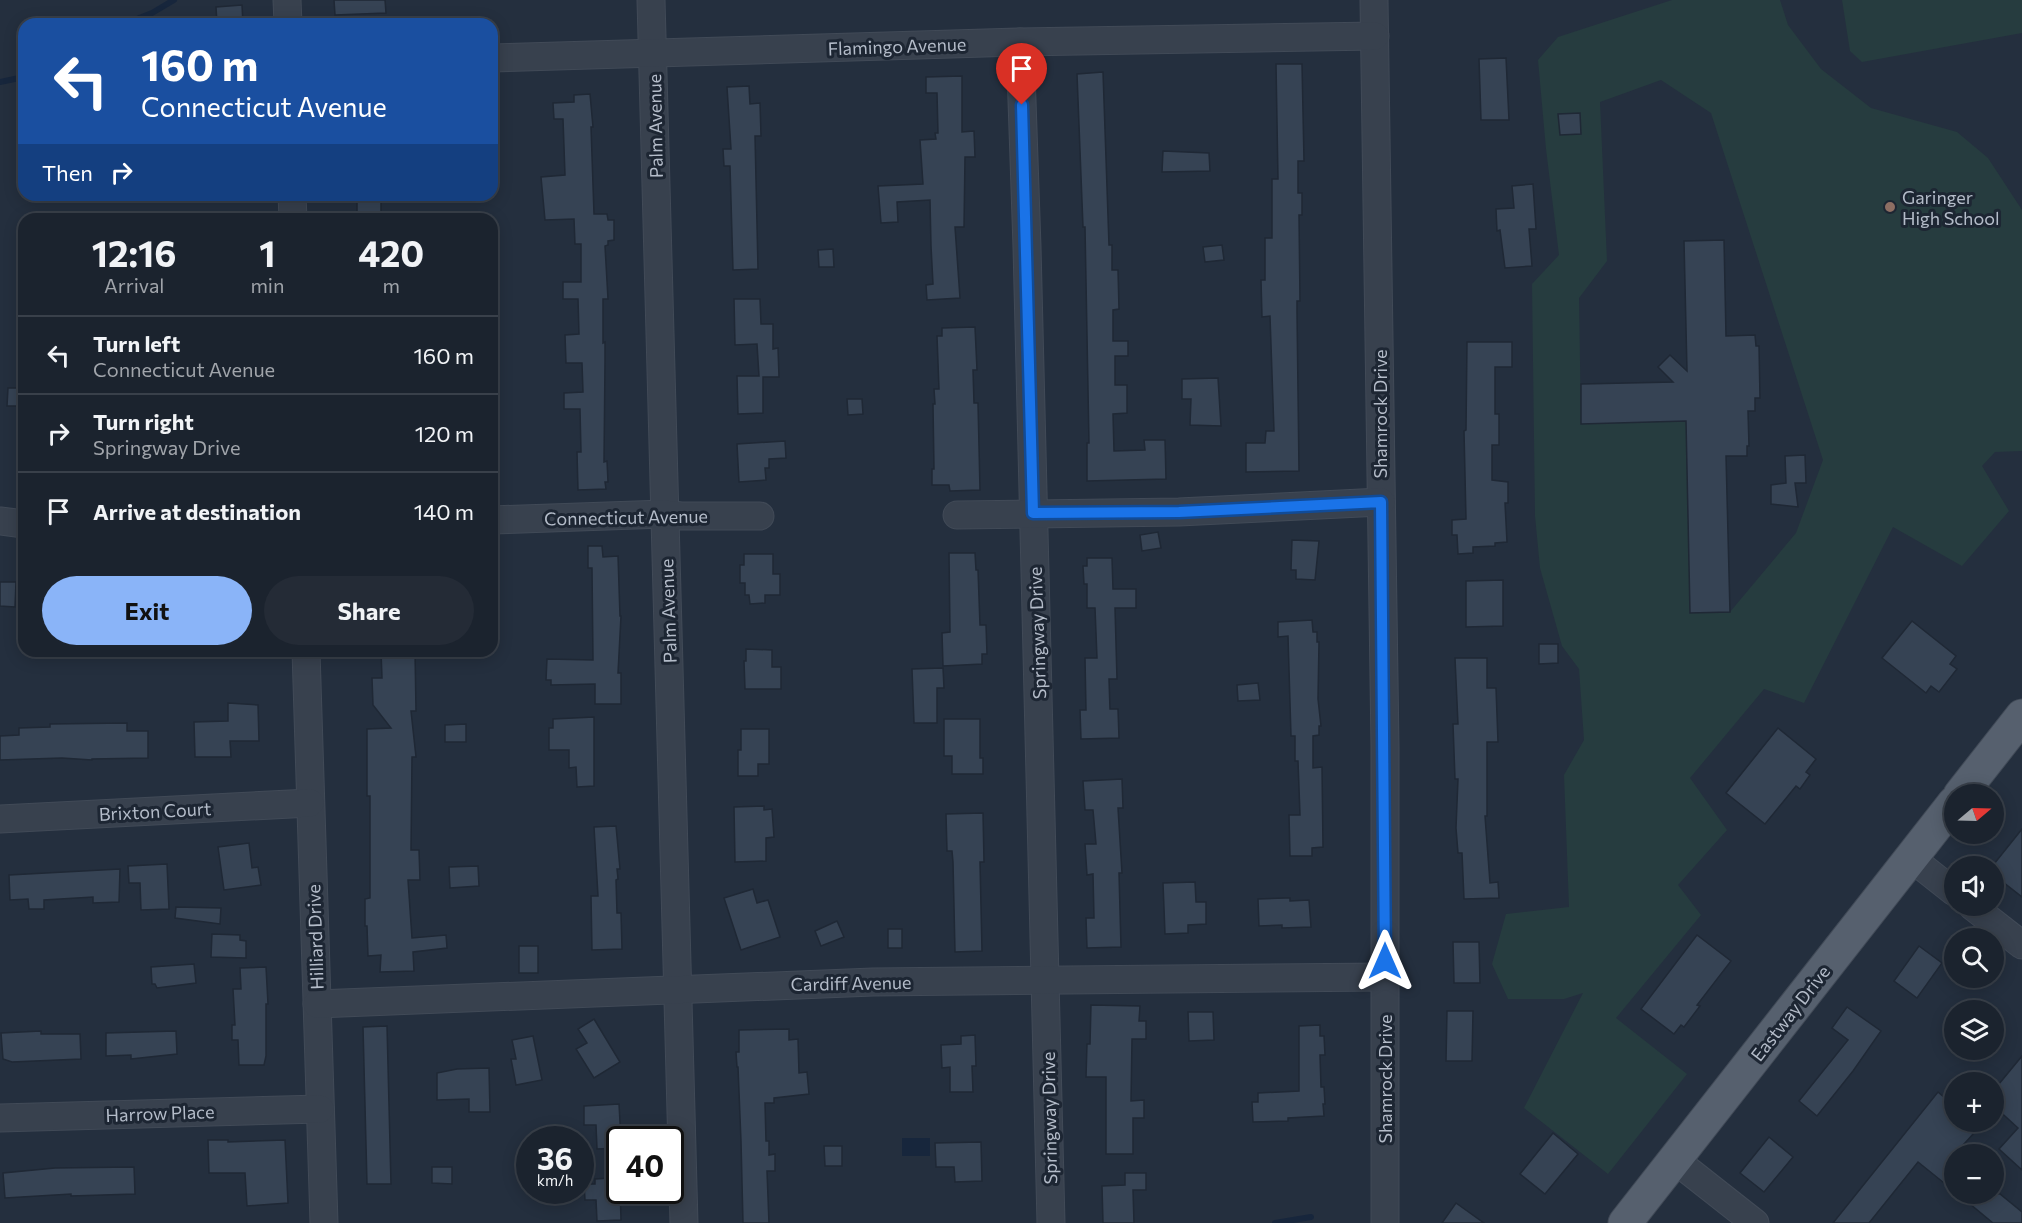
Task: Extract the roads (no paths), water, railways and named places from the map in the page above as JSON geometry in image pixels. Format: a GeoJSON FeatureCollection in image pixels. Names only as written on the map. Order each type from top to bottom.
{"type":"FeatureCollection","features":[{"type":"Feature","properties":{"kind":"main road"},"geometry":{"type":"LineString","coordinates":[[1969,784],[2022,716]]}},
{"type":"Feature","properties":{"kind":"main road","name":"Eastway Drive"},"geometry":{"type":"LineString","coordinates":[[1625,1223],[1944,816]]}},
{"type":"Feature","properties":{"kind":"street"},"geometry":{"type":"LineString","coordinates":[[287,0],[288,18]]}},
{"type":"Feature","properties":{"kind":"street","name":"Palm Avenue"},"geometry":{"type":"LineString","coordinates":[[651,0],[664,514],[672,697],[684,1223]]}},
{"type":"Feature","properties":{"kind":"street","name":"Shamrock Drive"},"geometry":{"type":"LineString","coordinates":[[1374,0],[1385,747],[1385,1223]]}},
{"type":"Feature","properties":{"kind":"street","name":"Flamingo Avenue"},"geometry":{"type":"LineString","coordinates":[[498,58],[1020,42],[1375,36]]}},
{"type":"Feature","properties":{"kind":"street","name":"Springway Drive"},"geometry":{"type":"LineString","coordinates":[[1020,42],[1051,1223]]}},
{"type":"Feature","properties":{"kind":"street"},"geometry":{"type":"LineString","coordinates":[[957,515],[1179,512],[1381,502]]}},
{"type":"Feature","properties":{"kind":"street","name":"Connecticut Avenue"},"geometry":{"type":"LineString","coordinates":[[498,520],[664,514],[760,516]]}},
{"type":"Feature","properties":{"kind":"street"},"geometry":{"type":"LineString","coordinates":[[0,521],[18,523]]}},
{"type":"Feature","properties":{"kind":"street","name":"Hilliard Drive"},"geometry":{"type":"LineString","coordinates":[[306,657],[324,1223]]}},
{"type":"Feature","properties":{"kind":"street","name":"Brixton Court"},"geometry":{"type":"LineString","coordinates":[[0,819],[310,803]]}},
{"type":"Feature","properties":{"kind":"street"},"geometry":{"type":"LineString","coordinates":[[1911,858],[1944,884]]}},
{"type":"Feature","properties":{"kind":"street"},"geometry":{"type":"LineString","coordinates":[[1985,916],[2022,945]]}},
{"type":"Feature","properties":{"kind":"street","name":"Cardiff Avenue"},"geometry":{"type":"LineString","coordinates":[[317,1004],[679,988],[1046,980],[1386,977]]}},
{"type":"Feature","properties":{"kind":"street","name":"Harrow Place"},"geometry":{"type":"LineString","coordinates":[[0,1118],[320,1109]]}},
{"type":"Feature","properties":{"kind":"street"},"geometry":{"type":"LineString","coordinates":[[1675,1160],[1755,1223]]}},
{"type":"Feature","properties":{"kind":"water"},"geometry":{"type":"Polygon","coordinates":[[[902,1138],[930,1138],[930,1156],[902,1156],[902,1138]]]}},
{"type":"Feature","properties":{"kind":"waterway"},"geometry":{"type":"LineString","coordinates":[[139,18],[174,0]]}},
{"type":"Feature","properties":{"kind":"waterway"},"geometry":{"type":"LineString","coordinates":[[0,82],[18,78]]}},
{"type":"Feature","properties":{"kind":"waterway"},"geometry":{"type":"LineString","coordinates":[[1275,1223],[1311,1217]]}},
{"type":"Feature","properties":{"kind":"place","name":"Garinger High School"},"geometry":{"type":"Point","coordinates":[1890,207]}}]}
